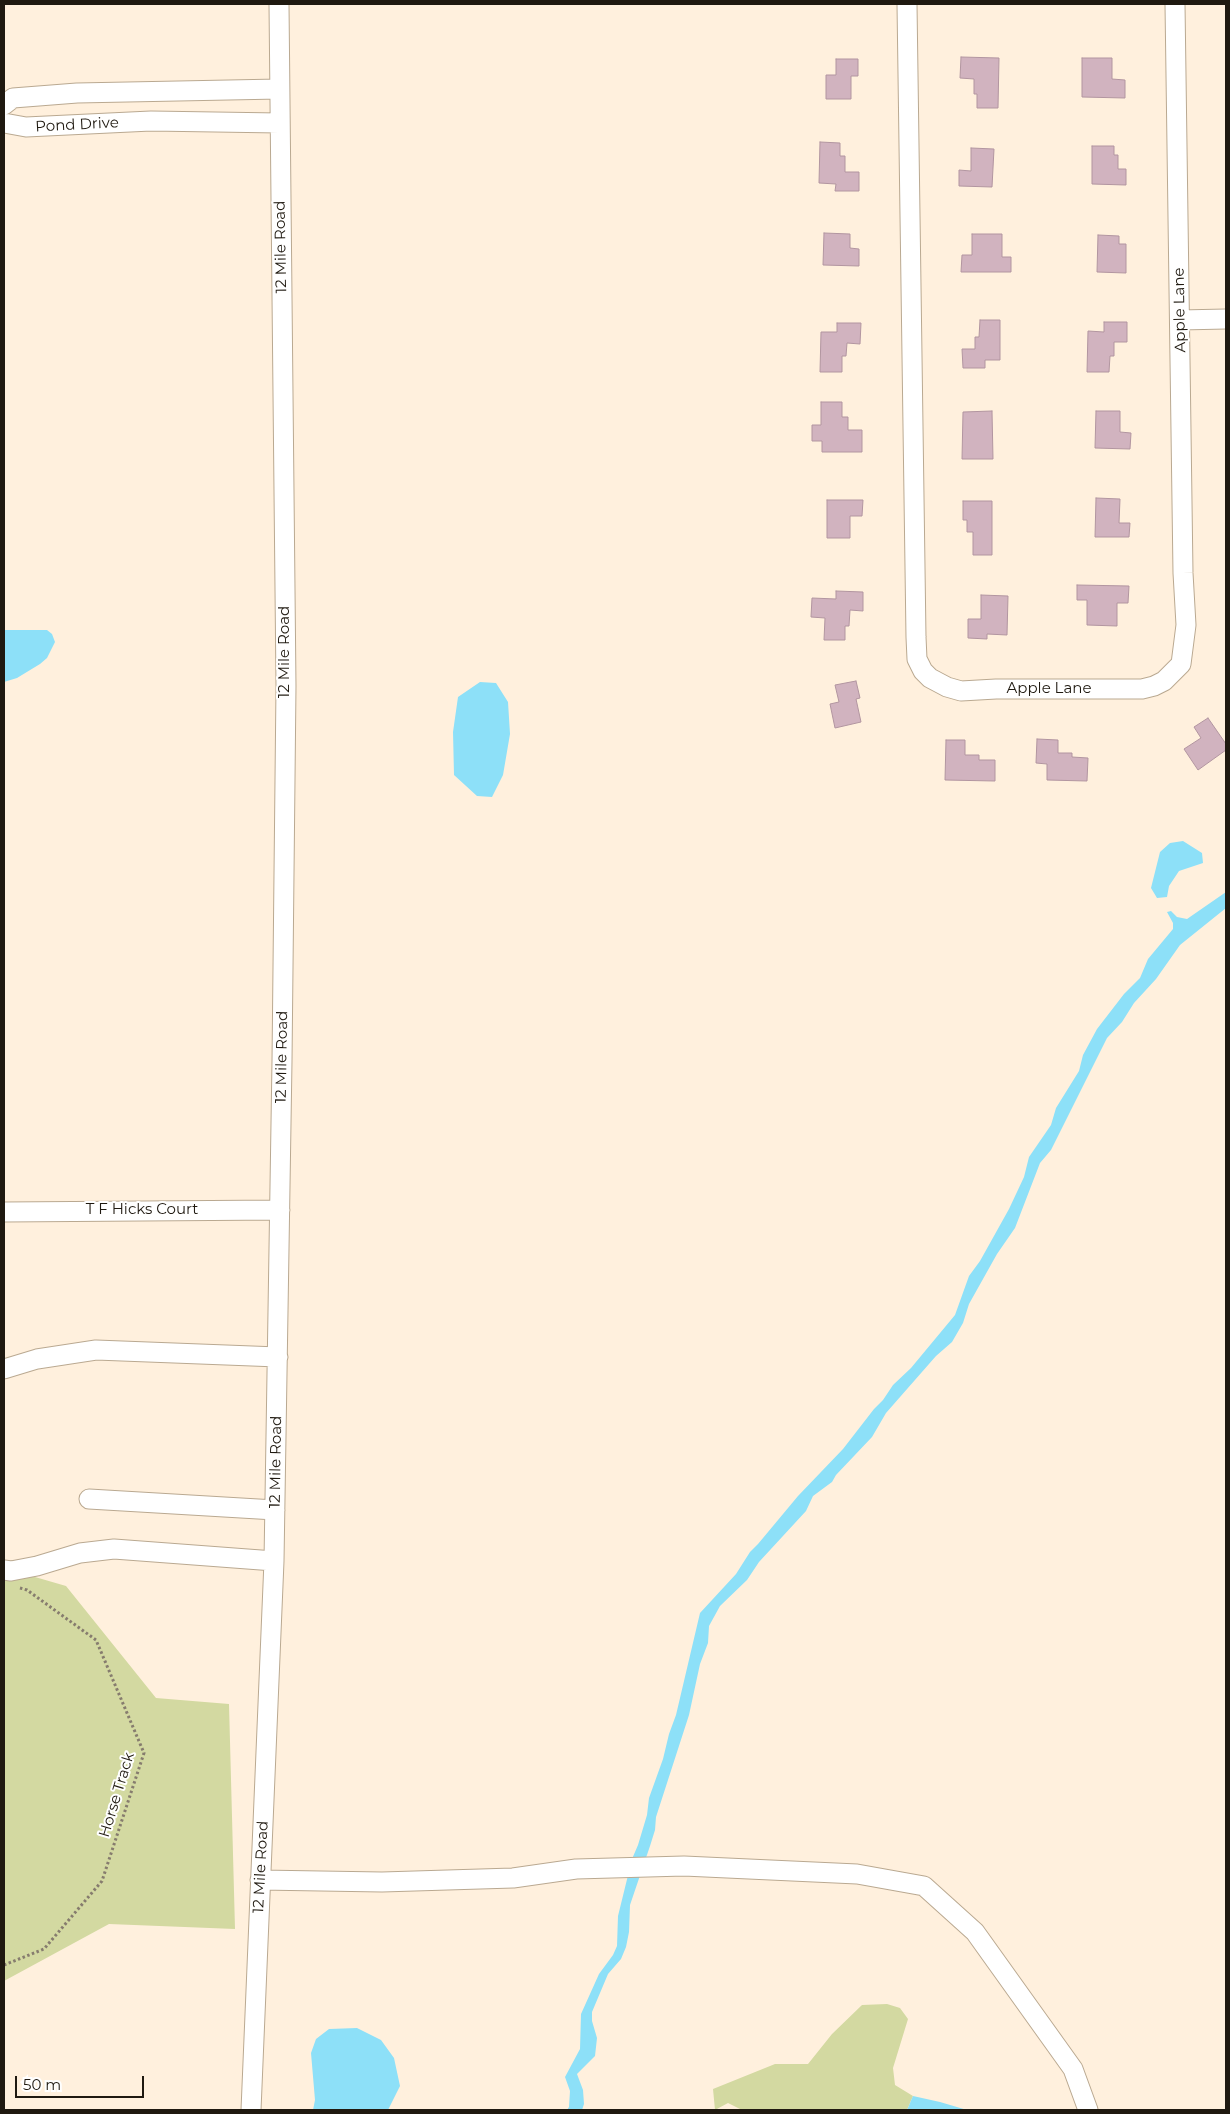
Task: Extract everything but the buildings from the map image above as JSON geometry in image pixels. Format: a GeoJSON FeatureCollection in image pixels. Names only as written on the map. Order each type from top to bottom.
{"type":"FeatureCollection","features":[{"type":"Feature","properties":{"kind":"street","name":"12 Mile Road"},"geometry":{"type":"LineString","coordinates":[[251,2110],[274,1561],[280,1210],[286,686],[279,4]]}},
{"type":"Feature","properties":{"kind":"street","name":"Apple Lane"},"geometry":{"type":"LineString","coordinates":[[907,4],[917,658],[922,671],[930,678],[960,691],[996,689],[1142,689],[1164,681],[1181,664],[1186,624],[1183,573],[1175,4]]}},
{"type":"Feature","properties":{"kind":"street","name":"Pond Drive"},"geometry":{"type":"LineString","coordinates":[[4,105],[13,98],[77,93],[279,89]]}},
{"type":"Feature","properties":{"kind":"street"},"geometry":{"type":"LineString","coordinates":[[149,91],[151,121]]}},
{"type":"Feature","properties":{"kind":"street","name":"Pond Drive"},"geometry":{"type":"LineString","coordinates":[[4,122],[26,127],[151,121],[279,123]]}},
{"type":"Feature","properties":{"kind":"street"},"geometry":{"type":"LineString","coordinates":[[1180,320],[1226,319]]}},
{"type":"Feature","properties":{"kind":"street","name":"T F Hicks Court"},"geometry":{"type":"LineString","coordinates":[[4,1212],[280,1210]]}},
{"type":"Feature","properties":{"kind":"street"},"geometry":{"type":"LineString","coordinates":[[4,1369],[37,1359],[96,1350],[278,1357]]}},
{"type":"Feature","properties":{"kind":"street"},"geometry":{"type":"LineString","coordinates":[[89,1499],[275,1510]]}},
{"type":"Feature","properties":{"kind":"street"},"geometry":{"type":"LineString","coordinates":[[8,1578],[20,1570],[80,1553],[114,1549],[274,1561]]}},
{"type":"Feature","properties":{"kind":"street"},"geometry":{"type":"LineString","coordinates":[[260,1880],[382,1882],[513,1878],[576,1869],[684,1866],[857,1874],[924,1886],[974,1932],[1073,2069],[1088,2110]]}},
{"type":"Feature","properties":{"kind":"path","name":"Horse Track"},"geometry":{"type":"LineString","coordinates":[[4,1965],[44,1949],[102,1881],[144,1753],[96,1640],[28,1590],[8,1578]]}},
{"type":"Feature","properties":{"kind":"green space"},"geometry":{"type":"Polygon","coordinates":[[[4,1568],[66,1586],[156,1698],[229,1704],[235,1929],[109,1924],[4,1981],[4,1568]]]}},
{"type":"Feature","properties":{"kind":"green space"},"geometry":{"type":"Polygon","coordinates":[[[887,2004],[900,2008],[908,2019],[893,2068],[895,2085],[913,2096],[907,2110],[742,2110],[728,2103],[715,2110],[713,2089],[775,2064],[808,2064],[832,2034],[862,2005],[887,2004]]]}},
{"type":"Feature","properties":{"kind":"water"},"geometry":{"type":"Polygon","coordinates":[[[4,630],[47,630],[52,634],[55,642],[47,658],[40,664],[17,678],[4,682],[4,630]]]}},
{"type":"Feature","properties":{"kind":"water"},"geometry":{"type":"Polygon","coordinates":[[[480,682],[496,683],[508,702],[510,734],[503,775],[492,797],[477,796],[454,775],[453,732],[458,697],[480,682]]]}},
{"type":"Feature","properties":{"kind":"water"},"geometry":{"type":"Polygon","coordinates":[[[1183,841],[1202,853],[1203,863],[1179,871],[1169,886],[1167,897],[1157,898],[1151,888],[1160,852],[1170,843],[1183,841]]]}},
{"type":"Feature","properties":{"kind":"water"},"geometry":{"type":"Polygon","coordinates":[[[1226,892],[1226,908],[1180,945],[1156,979],[1134,1003],[1122,1022],[1107,1038],[1051,1150],[1040,1163],[1015,1228],[997,1254],[969,1304],[963,1323],[952,1342],[936,1356],[886,1413],[872,1437],[836,1475],[832,1482],[813,1496],[806,1511],[759,1562],[747,1580],[720,1606],[709,1626],[708,1643],[700,1664],[689,1715],[656,1817],[655,1830],[630,1905],[629,1932],[626,1947],[621,1959],[608,1974],[592,2012],[592,2021],[597,2038],[595,2056],[577,2074],[583,2090],[584,2104],[582,2110],[567,2110],[569,2107],[570,2091],[565,2077],[580,2049],[581,2014],[599,1974],[613,1955],[617,1946],[618,1916],[632,1859],[638,1845],[647,1815],[649,1798],[676,1715],[700,1613],[736,1574],[750,1552],[798,1496],[843,1449],[893,1385],[911,1368],[955,1315],[969,1276],[980,1261],[1009,1209],[1024,1177],[1029,1157],[1051,1125],[1056,1108],[1079,1071],[1083,1055],[1097,1029],[1124,994],[1140,978],[1148,959],[1173,929],[1173,923],[1167,912],[1171,911],[1177,917],[1187,919],[1226,892]]]}},
{"type":"Feature","properties":{"kind":"water"},"geometry":{"type":"Polygon","coordinates":[[[357,2028],[381,2040],[394,2058],[400,2086],[388,2110],[313,2110],[315,2100],[311,2053],[316,2039],[329,2029],[357,2028]]]}},
{"type":"Feature","properties":{"kind":"water"},"geometry":{"type":"Polygon","coordinates":[[[913,2096],[940,2102],[967,2110],[907,2110],[913,2096]]]}}]}
